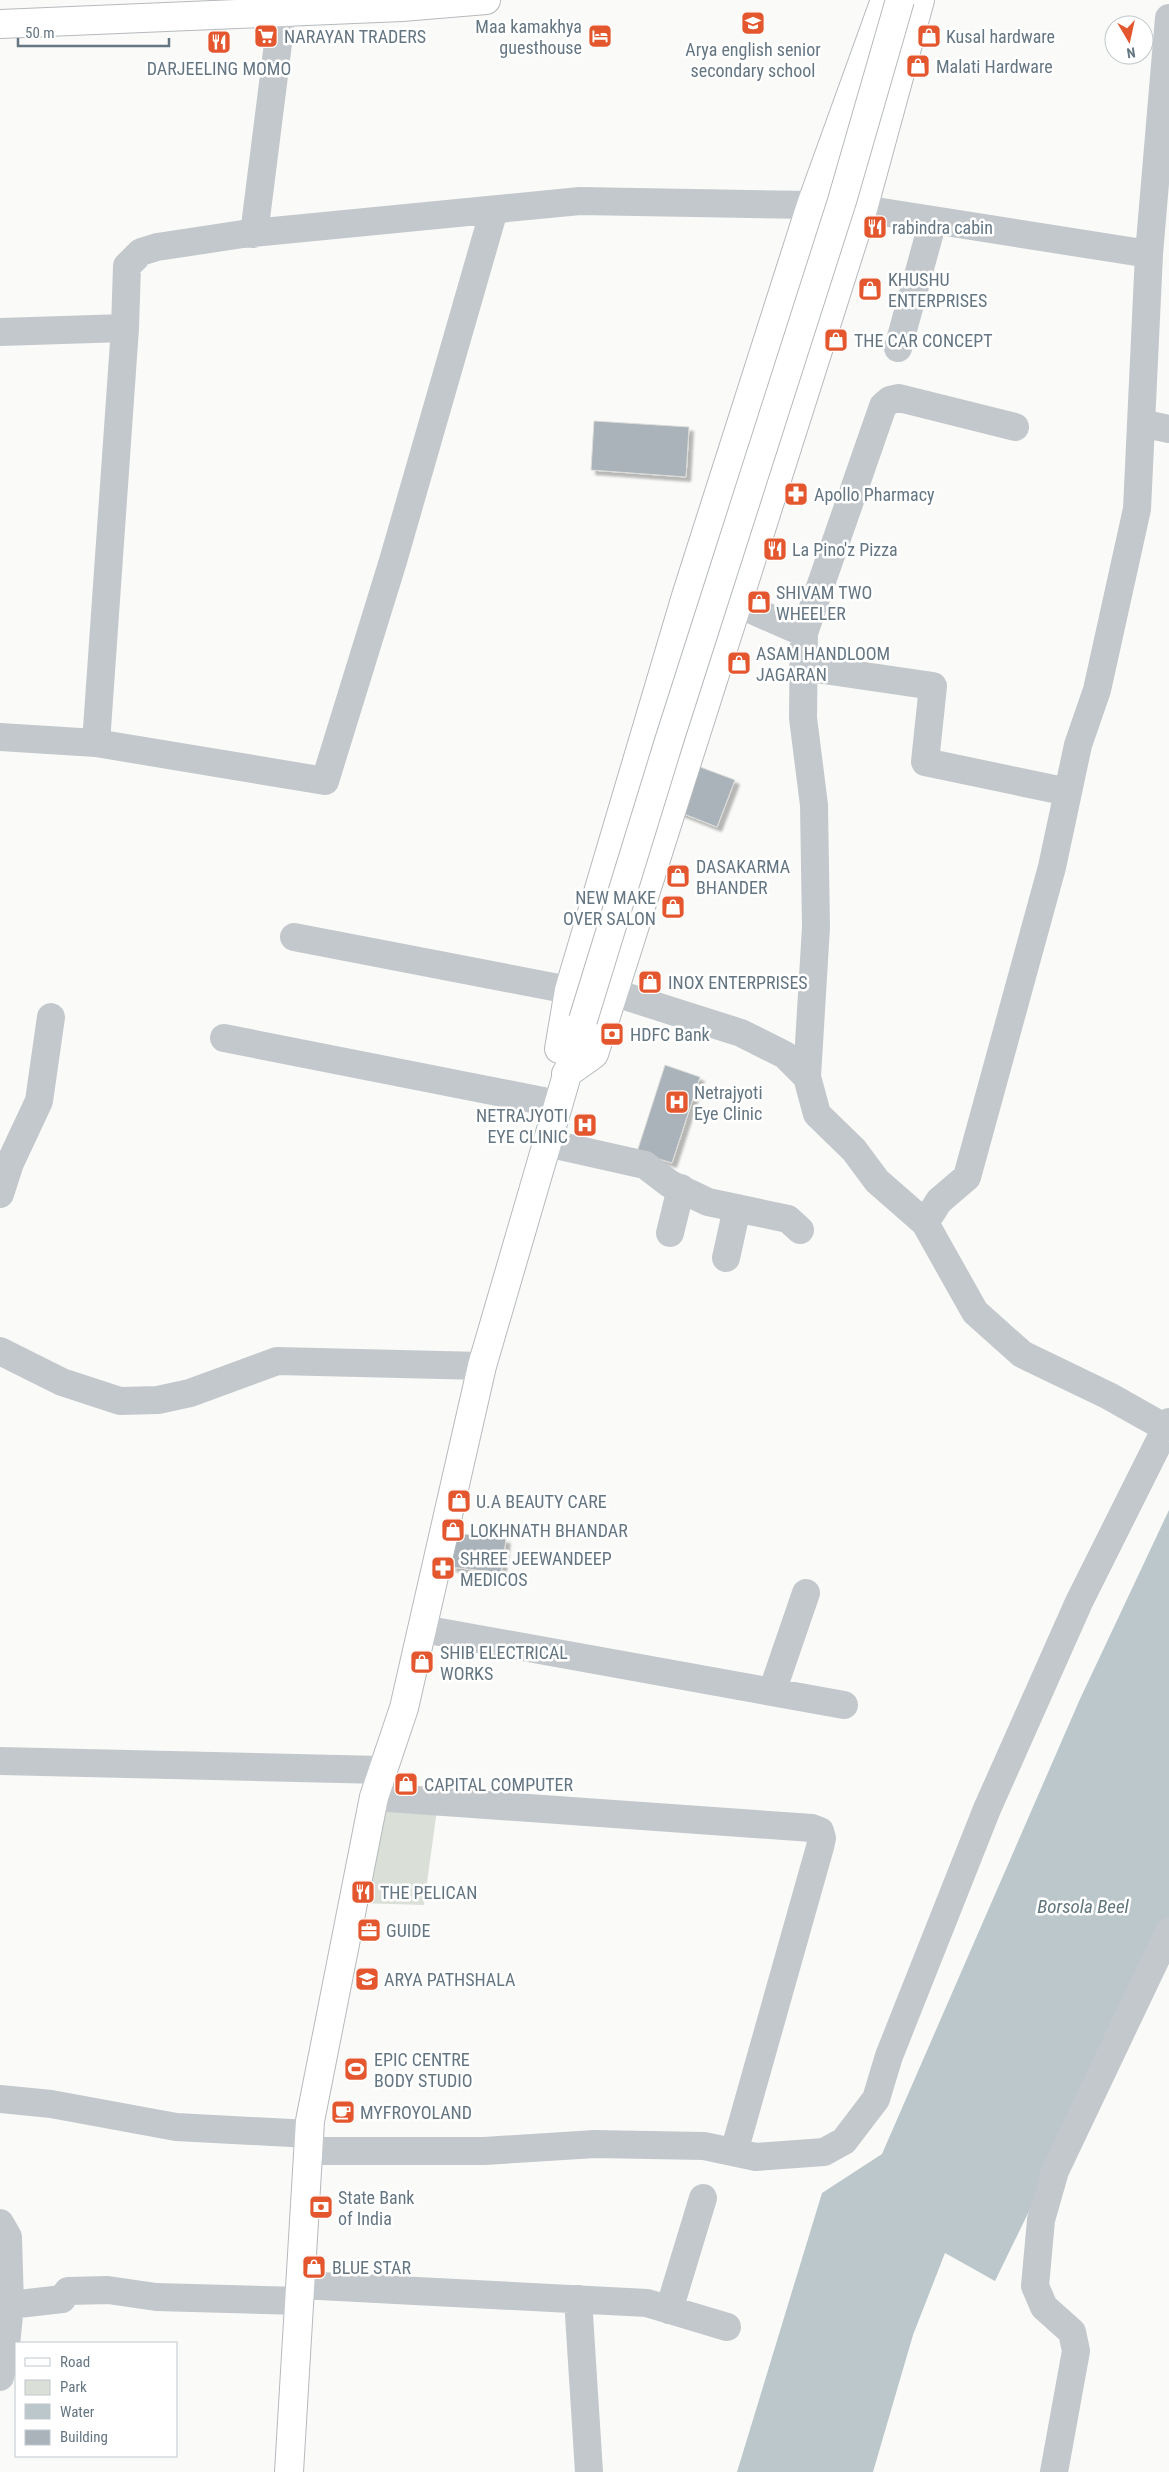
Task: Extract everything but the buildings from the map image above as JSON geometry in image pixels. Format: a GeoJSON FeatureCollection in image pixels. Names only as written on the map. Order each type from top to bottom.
{"type":"FeatureCollection","features":[{"type":"Feature","properties":{"kind":"main road"},"geometry":{"type":"LineString","coordinates":[[0,24],[282,12],[333,5],[486,0]]}},
{"type":"Feature","properties":{"kind":"main road"},"geometry":{"type":"LineString","coordinates":[[566,1074],[558,1053],[570,990],[686,596],[811,205],[885,0],[898,8],[907,7],[921,0]]}},
{"type":"Feature","properties":{"kind":"main road"},"geometry":{"type":"LineString","coordinates":[[289,2472],[310,2121],[374,1797],[404,1708],[482,1366],[566,1074],[675,722],[842,201],[900,0]]}},
{"type":"Feature","properties":{"kind":"main road"},"geometry":{"type":"LineString","coordinates":[[566,1074],[594,1054],[612,992],[863,209],[921,0]]}},
{"type":"Feature","properties":{"kind":"street"},"geometry":{"type":"LineString","coordinates":[[254,234],[282,12]]}},
{"type":"Feature","properties":{"kind":"street"},"geometry":{"type":"LineString","coordinates":[[925,1223],[939,1201],[967,1177],[1052,867],[1078,744],[1097,690],[1137,509],[1149,254],[1169,18]]}},
{"type":"Feature","properties":{"kind":"street"},"geometry":{"type":"LineString","coordinates":[[96,743],[125,328],[127,266],[141,252],[158,246],[254,234],[580,201],[811,205]]}},
{"type":"Feature","properties":{"kind":"street"},"geometry":{"type":"LineString","coordinates":[[863,209],[1149,254]]}},
{"type":"Feature","properties":{"kind":"street"},"geometry":{"type":"LineString","coordinates":[[0,737],[96,743],[324,781],[393,561],[494,210]]}},
{"type":"Feature","properties":{"kind":"street"},"geometry":{"type":"LineString","coordinates":[[898,348],[933,220]]}},
{"type":"Feature","properties":{"kind":"street"},"geometry":{"type":"LineString","coordinates":[[0,332],[125,328]]}},
{"type":"Feature","properties":{"kind":"street"},"geometry":{"type":"LineString","coordinates":[[0,2099],[51,2104],[176,2126],[308,2143],[484,2151],[595,2144],[704,2146],[756,2156],[824,2152],[844,2141],[876,2099],[889,2056],[987,1809],[1079,1602],[1168,1425],[1022,1354],[975,1312],[925,1223],[877,1181],[854,1150],[818,1114],[807,1077],[816,927],[814,805],[803,718],[804,633],[884,406],[890,400],[899,398],[1015,427]]}},
{"type":"Feature","properties":{"kind":"street"},"geometry":{"type":"LineString","coordinates":[[1141,423],[1169,429]]}},
{"type":"Feature","properties":{"kind":"street"},"geometry":{"type":"LineString","coordinates":[[736,603],[804,633]]}},
{"type":"Feature","properties":{"kind":"street"},"geometry":{"type":"LineString","coordinates":[[803,667],[932,686],[925,762],[1068,792]]}},
{"type":"Feature","properties":{"kind":"street"},"geometry":{"type":"LineString","coordinates":[[294,937],[570,990]]}},
{"type":"Feature","properties":{"kind":"street"},"geometry":{"type":"LineString","coordinates":[[612,992],[741,1033],[785,1055],[807,1077]]}},
{"type":"Feature","properties":{"kind":"street"},"geometry":{"type":"LineString","coordinates":[[0,1194],[10,1163],[39,1101],[51,1017]]}},
{"type":"Feature","properties":{"kind":"street"},"geometry":{"type":"LineString","coordinates":[[224,1038],[558,1104]]}},
{"type":"Feature","properties":{"kind":"street"},"geometry":{"type":"LineString","coordinates":[[547,1143],[645,1165],[670,1184],[708,1202],[788,1219],[800,1230]]}},
{"type":"Feature","properties":{"kind":"street"},"geometry":{"type":"LineString","coordinates":[[670,1233],[681,1188]]}},
{"type":"Feature","properties":{"kind":"street"},"geometry":{"type":"LineString","coordinates":[[726,1258],[737,1208]]}},
{"type":"Feature","properties":{"kind":"street"},"geometry":{"type":"LineString","coordinates":[[0,1351],[62,1382],[120,1401],[158,1400],[190,1393],[277,1361],[482,1366]]}},
{"type":"Feature","properties":{"kind":"street"},"geometry":{"type":"LineString","coordinates":[[772,1692],[806,1593]]}},
{"type":"Feature","properties":{"kind":"street"},"geometry":{"type":"LineString","coordinates":[[423,1629],[844,1705]]}},
{"type":"Feature","properties":{"kind":"street"},"geometry":{"type":"LineString","coordinates":[[0,1760],[382,1770]]}},
{"type":"Feature","properties":{"kind":"street"},"geometry":{"type":"LineString","coordinates":[[374,1797],[812,1828],[820,1831],[822,1838],[820,1847],[734,2152]]}},
{"type":"Feature","properties":{"kind":"street"},"geometry":{"type":"LineString","coordinates":[[1054,2472],[1076,2351],[1072,2332],[1044,2307],[1035,2286],[1041,2220],[1055,2171],[1169,1931]]}},
{"type":"Feature","properties":{"kind":"street"},"geometry":{"type":"LineString","coordinates":[[669,2310],[703,2198]]}},
{"type":"Feature","properties":{"kind":"street"},"geometry":{"type":"LineString","coordinates":[[0,2223],[8,2237],[10,2304],[2,2362]]}},
{"type":"Feature","properties":{"kind":"street"},"geometry":{"type":"LineString","coordinates":[[10,2304],[62,2300],[68,2291],[108,2290],[156,2297],[300,2293],[578,2299],[647,2303],[727,2327]]}},
{"type":"Feature","properties":{"kind":"street"},"geometry":{"type":"LineString","coordinates":[[578,2299],[590,2472]]}},
{"type":"Feature","properties":{"kind":"green space"},"geometry":{"type":"Polygon","coordinates":[[[377,1804],[437,1809],[424,1905],[359,1903],[377,1804]]]}},
{"type":"Feature","properties":{"kind":"water","name":"Borsola Beel"},"geometry":{"type":"Polygon","coordinates":[[[1169,1510],[1169,1924],[995,2281],[945,2253],[913,2335],[873,2472],[737,2472],[822,2193],[882,2154],[1080,1699],[1169,1510]]]}},
{"type":"Feature","properties":{"kind":"place","name":"Arya english senior secondary school"},"geometry":{"type":"Point","coordinates":[753,23]}},
{"type":"Feature","properties":{"kind":"place","name":"NARAYAN TRADERS"},"geometry":{"type":"Point","coordinates":[266,36]}},
{"type":"Feature","properties":{"kind":"place","name":"Maa kamakhya guesthouse"},"geometry":{"type":"Point","coordinates":[600,36]}},
{"type":"Feature","properties":{"kind":"place","name":"Kusal hardware"},"geometry":{"type":"Point","coordinates":[929,36]}},
{"type":"Feature","properties":{"kind":"place","name":"DARJEELING MOMO"},"geometry":{"type":"Point","coordinates":[219,42]}},
{"type":"Feature","properties":{"kind":"place","name":"Malati Hardware"},"geometry":{"type":"Point","coordinates":[918,66]}},
{"type":"Feature","properties":{"kind":"place","name":"rabindra cabin"},"geometry":{"type":"Point","coordinates":[875,227]}},
{"type":"Feature","properties":{"kind":"place","name":"KHUSHU ENTERPRISES"},"geometry":{"type":"Point","coordinates":[870,289]}},
{"type":"Feature","properties":{"kind":"place","name":"THE CAR CONCEPT"},"geometry":{"type":"Point","coordinates":[836,340]}},
{"type":"Feature","properties":{"kind":"place","name":"Apollo Pharmacy"},"geometry":{"type":"Point","coordinates":[796,494]}},
{"type":"Feature","properties":{"kind":"place","name":"La Pino'z Pizza"},"geometry":{"type":"Point","coordinates":[775,549]}},
{"type":"Feature","properties":{"kind":"place","name":"SHIVAM TWO WHEELER"},"geometry":{"type":"Point","coordinates":[759,602]}},
{"type":"Feature","properties":{"kind":"place","name":"ASAM HANDLOOM JAGARAN"},"geometry":{"type":"Point","coordinates":[739,663]}},
{"type":"Feature","properties":{"kind":"place","name":"DASAKARMA BHANDER"},"geometry":{"type":"Point","coordinates":[678,876]}},
{"type":"Feature","properties":{"kind":"place","name":"NEW MAKE OVER SALON"},"geometry":{"type":"Point","coordinates":[673,907]}},
{"type":"Feature","properties":{"kind":"place","name":"INOX ENTERPRISES"},"geometry":{"type":"Point","coordinates":[650,982]}},
{"type":"Feature","properties":{"kind":"place","name":"HDFC Bank"},"geometry":{"type":"Point","coordinates":[612,1034]}},
{"type":"Feature","properties":{"kind":"place","name":"Netrajyoti Eye Clinic"},"geometry":{"type":"Point","coordinates":[677,1102]}},
{"type":"Feature","properties":{"kind":"place","name":"NETRAJYOTI EYE CLINIC"},"geometry":{"type":"Point","coordinates":[585,1125]}},
{"type":"Feature","properties":{"kind":"place","name":"U.A BEAUTY CARE"},"geometry":{"type":"Point","coordinates":[459,1501]}},
{"type":"Feature","properties":{"kind":"place","name":"LOKHNATH BHANDAR"},"geometry":{"type":"Point","coordinates":[453,1530]}},
{"type":"Feature","properties":{"kind":"place","name":"SHREE JEEWANDEEP MEDICOS"},"geometry":{"type":"Point","coordinates":[443,1568]}},
{"type":"Feature","properties":{"kind":"place","name":"SHIB ELECTRICAL WORKS"},"geometry":{"type":"Point","coordinates":[422,1662]}},
{"type":"Feature","properties":{"kind":"place","name":"CAPITAL COMPUTER"},"geometry":{"type":"Point","coordinates":[406,1784]}},
{"type":"Feature","properties":{"kind":"place","name":"THE PELICAN"},"geometry":{"type":"Point","coordinates":[363,1892]}},
{"type":"Feature","properties":{"kind":"place","name":"GUIDE"},"geometry":{"type":"Point","coordinates":[369,1930]}},
{"type":"Feature","properties":{"kind":"place","name":"ARYA PATHSHALA"},"geometry":{"type":"Point","coordinates":[367,1979]}},
{"type":"Feature","properties":{"kind":"place","name":"EPIC CENTRE BODY STUDIO"},"geometry":{"type":"Point","coordinates":[356,2069]}},
{"type":"Feature","properties":{"kind":"place","name":"MYFROYOLAND"},"geometry":{"type":"Point","coordinates":[343,2112]}},
{"type":"Feature","properties":{"kind":"place","name":"State Bank of India"},"geometry":{"type":"Point","coordinates":[321,2207]}},
{"type":"Feature","properties":{"kind":"place","name":"BLUE STAR"},"geometry":{"type":"Point","coordinates":[314,2267]}}]}
